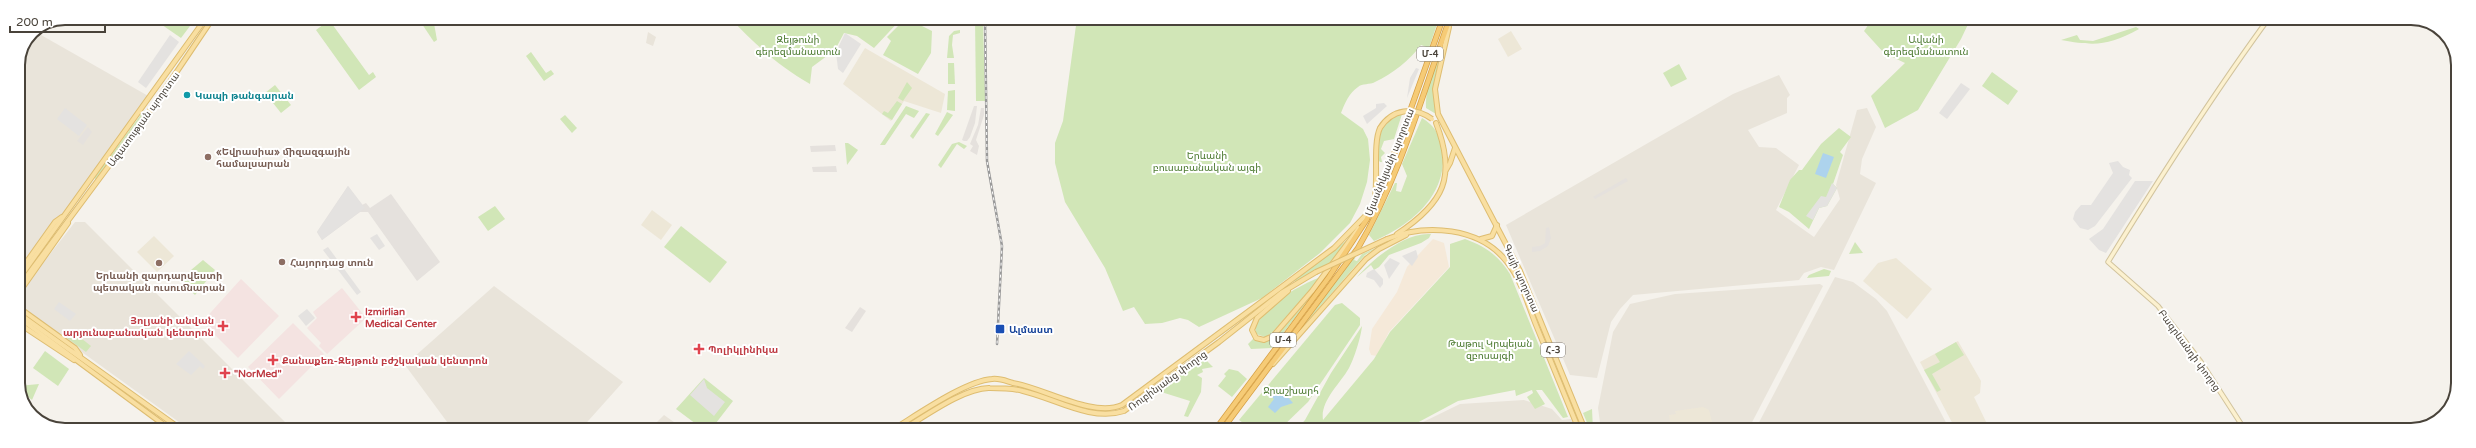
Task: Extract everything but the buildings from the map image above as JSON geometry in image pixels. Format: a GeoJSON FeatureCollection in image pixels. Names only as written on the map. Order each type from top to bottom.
{"type":"FeatureCollection","features":[{"type":"Feature","properties":{"kind":"highway","name":"Մյասնիկյանի պողոտա"},"geometry":{"type":"LineString","coordinates":[[1220,423],[1336,268],[1366,219],[1400,142],[1441,25]]}},
{"type":"Feature","properties":{"kind":"highway","name":"Մյասնիկյանի պողոտա"},"geometry":{"type":"LineString","coordinates":[[1227,423],[1358,248],[1369,228],[1399,163],[1448,25]]}},
{"type":"Feature","properties":{"kind":"main road","name":"Ազատության պողոտա"},"geometry":{"type":"LineString","coordinates":[[25,270],[201,25]]}},
{"type":"Feature","properties":{"kind":"main road","name":"Ազատության պողոտա"},"geometry":{"type":"LineString","coordinates":[[25,279],[210,25]]}},
{"type":"Feature","properties":{"kind":"main road"},"geometry":{"type":"LineString","coordinates":[[1446,132],[1437,110],[1435,88],[1449,25]]}},
{"type":"Feature","properties":{"kind":"main road","name":"Բագրևանդի փողոց"},"geometry":{"type":"LineString","coordinates":[[2240,423],[2201,362],[2158,306],[2108,262],[2186,136],[2264,25]]}},
{"type":"Feature","properties":{"kind":"main road"},"geometry":{"type":"LineString","coordinates":[[180,55],[186,60]]}},
{"type":"Feature","properties":{"kind":"main road"},"geometry":{"type":"LineString","coordinates":[[1372,208],[1378,176],[1377,140],[1380,128],[1390,117],[1404,111],[1415,111],[1434,121],[1446,132]]}},
{"type":"Feature","properties":{"kind":"main road"},"geometry":{"type":"LineString","coordinates":[[1393,237],[1413,223],[1438,197],[1445,170],[1445,147],[1434,121]]}},
{"type":"Feature","properties":{"kind":"main road","name":"Գայի պողոտա"},"geometry":{"type":"LineString","coordinates":[[1446,132],[1497,224],[1520,271],[1582,423]]}},
{"type":"Feature","properties":{"kind":"main road"},"geometry":{"type":"LineString","coordinates":[[1445,170],[1450,163],[1455,148]]}},
{"type":"Feature","properties":{"kind":"main road","name":"Ռուբինյանց փողոց"},"geometry":{"type":"LineString","coordinates":[[904,423],[971,385],[991,379],[1001,379],[1090,406],[1108,408],[1120,406],[1314,263],[1343,240],[1372,208]]}},
{"type":"Feature","properties":{"kind":"main road","name":"Ազատության պողոտա"},"geometry":{"type":"LineString","coordinates":[[25,264],[55,222],[65,215]]}},
{"type":"Feature","properties":{"kind":"main road","name":"Ազատության պողոտա"},"geometry":{"type":"LineString","coordinates":[[25,284],[66,228],[70,219]]}},
{"type":"Feature","properties":{"kind":"main road"},"geometry":{"type":"LineString","coordinates":[[1297,283],[1254,322],[1252,330],[1256,338],[1264,340],[1273,336],[1312,291],[1366,219]]}},
{"type":"Feature","properties":{"kind":"main road"},"geometry":{"type":"LineString","coordinates":[[1480,240],[1492,236],[1497,224]]}},
{"type":"Feature","properties":{"kind":"main road","name":"Գայի պողոտա"},"geometry":{"type":"LineString","coordinates":[[1414,232],[1444,230],[1457,232],[1480,240],[1498,252],[1514,272],[1576,423]]}},
{"type":"Feature","properties":{"kind":"main road"},"geometry":{"type":"LineString","coordinates":[[1262,376],[1366,259],[1379,249],[1414,232]]}},
{"type":"Feature","properties":{"kind":"main road","name":"Ռուբինյանց փողոց"},"geometry":{"type":"LineString","coordinates":[[914,423],[962,396],[991,388],[1025,391],[1094,413],[1120,412],[1159,387],[1297,283],[1316,272],[1387,239],[1414,232]]}},
{"type":"Feature","properties":{"kind":"main road"},"geometry":{"type":"LineString","coordinates":[[25,313],[75,348],[82,357]]}},
{"type":"Feature","properties":{"kind":"main road"},"geometry":{"type":"LineString","coordinates":[[25,318],[82,357],[172,423]]}},
{"type":"Feature","properties":{"kind":"main road"},"geometry":{"type":"LineString","coordinates":[[25,322],[162,423]]}},
{"type":"Feature","properties":{"kind":"main road"},"geometry":{"type":"LineString","coordinates":[[25,328],[68,358],[79,362]]}},
{"type":"Feature","properties":{"kind":"main road"},"geometry":{"type":"LineString","coordinates":[[991,379],[991,388]]}},
{"type":"Feature","properties":{"kind":"main road"},"geometry":{"type":"LineString","coordinates":[[1000,388],[1001,379]]}},
{"type":"Feature","properties":{"kind":"shaded area"},"geometry":{"type":"Polygon","coordinates":[[[1511,31],[1522,49],[1508,57],[1498,39],[1511,31]]]}},
{"type":"Feature","properties":{"kind":"shaded area"},"geometry":{"type":"Polygon","coordinates":[[[648,32],[656,37],[653,46],[646,43],[648,32]]]}},
{"type":"Feature","properties":{"kind":"shaded area"},"geometry":{"type":"Polygon","coordinates":[[[845,33],[861,44],[843,73],[838,69],[836,52],[845,33]]]}},
{"type":"Feature","properties":{"kind":"shaded area"},"geometry":{"type":"Polygon","coordinates":[[[40,34],[150,97],[25,265],[25,65],[28,50],[32,43],[40,34]]]}},
{"type":"Feature","properties":{"kind":"shaded area"},"geometry":{"type":"Polygon","coordinates":[[[170,35],[179,42],[146,88],[138,82],[170,35]]]}},
{"type":"Feature","properties":{"kind":"shaded area"},"geometry":{"type":"Polygon","coordinates":[[[865,48],[945,94],[941,113],[904,101],[891,121],[843,84],[865,48]]]}},
{"type":"Feature","properties":{"kind":"shaded area"},"geometry":{"type":"Polygon","coordinates":[[[1416,68],[1419,69],[1407,98],[1410,78],[1416,68]]]}},
{"type":"Feature","properties":{"kind":"shaded area"},"geometry":{"type":"Polygon","coordinates":[[[1779,75],[1790,95],[1787,98],[1787,113],[1748,130],[1759,147],[1776,148],[1799,165],[1776,210],[1814,237],[1840,199],[1836,185],[1857,110],[1867,108],[1876,127],[1862,159],[1860,174],[1876,183],[1834,270],[1821,267],[1804,273],[1799,280],[1633,295],[1620,309],[1611,322],[1597,378],[1570,375],[1506,225],[1733,94],[1779,75]]]}},
{"type":"Feature","properties":{"kind":"shaded area"},"geometry":{"type":"Polygon","coordinates":[[[1961,83],[1970,89],[1947,119],[1939,113],[1961,83]]]}},
{"type":"Feature","properties":{"kind":"shaded area"},"geometry":{"type":"Polygon","coordinates":[[[1384,103],[1387,106],[1367,124],[1363,116],[1376,108],[1376,104],[1384,103]]]}},
{"type":"Feature","properties":{"kind":"shaded area"},"geometry":{"type":"Polygon","coordinates":[[[974,106],[977,106],[975,123],[970,137],[967,141],[964,141],[962,140],[974,106]]]}},
{"type":"Feature","properties":{"kind":"shaded area"},"geometry":{"type":"Polygon","coordinates":[[[65,108],[87,125],[79,136],[57,119],[65,108]]]}},
{"type":"Feature","properties":{"kind":"shaded area"},"geometry":{"type":"Polygon","coordinates":[[[981,108],[984,108],[984,115],[976,140],[979,146],[977,155],[970,151],[973,146],[970,144],[978,125],[981,108]]]}},
{"type":"Feature","properties":{"kind":"shaded area"},"geometry":{"type":"Polygon","coordinates":[[[88,127],[92,132],[83,145],[77,141],[88,127]]]}},
{"type":"Feature","properties":{"kind":"shaded area"},"geometry":{"type":"Polygon","coordinates":[[[835,145],[836,151],[811,152],[810,146],[835,145]]]}},
{"type":"Feature","properties":{"kind":"shaded area"},"geometry":{"type":"Polygon","coordinates":[[[2118,161],[2123,167],[2130,170],[2129,175],[2132,178],[2095,226],[2088,230],[2080,228],[2073,219],[2075,212],[2081,205],[2091,205],[2113,173],[2109,163],[2118,161]]]}},
{"type":"Feature","properties":{"kind":"shaded area"},"geometry":{"type":"Polygon","coordinates":[[[836,166],[837,172],[813,172],[812,167],[836,166]]]}},
{"type":"Feature","properties":{"kind":"shaded area"},"geometry":{"type":"Polygon","coordinates":[[[1626,178],[1628,181],[1595,199],[1593,197],[1626,178]]]}},
{"type":"Feature","properties":{"kind":"shaded area"},"geometry":{"type":"Polygon","coordinates":[[[2135,181],[2153,181],[2106,253],[2099,250],[2089,239],[2103,229],[2135,181]]]}},
{"type":"Feature","properties":{"kind":"shaded area"},"geometry":{"type":"Polygon","coordinates":[[[1832,183],[1837,188],[1827,206],[1819,208],[1813,220],[1806,216],[1821,196],[1826,197],[1832,183]]]}},
{"type":"Feature","properties":{"kind":"shaded area"},"geometry":{"type":"Polygon","coordinates":[[[348,186],[362,205],[366,203],[370,208],[391,194],[440,262],[417,281],[368,212],[360,212],[322,240],[317,232],[348,186]]]}},
{"type":"Feature","properties":{"kind":"shaded area"},"geometry":{"type":"Polygon","coordinates":[[[348,186],[365,208],[322,240],[317,232],[348,186]]]}},
{"type":"Feature","properties":{"kind":"shaded area"},"geometry":{"type":"Polygon","coordinates":[[[652,210],[672,225],[661,240],[641,225],[652,210]]]}},
{"type":"Feature","properties":{"kind":"shaded area"},"geometry":{"type":"Polygon","coordinates":[[[75,222],[85,222],[286,423],[180,423],[25,311],[25,286],[75,222]]]}},
{"type":"Feature","properties":{"kind":"shaded area"},"geometry":{"type":"Polygon","coordinates":[[[1549,227],[1551,238],[1548,246],[1540,251],[1532,252],[1532,247],[1540,246],[1545,243],[1546,228],[1549,227]]]}},
{"type":"Feature","properties":{"kind":"shaded area"},"geometry":{"type":"Polygon","coordinates":[[[377,234],[385,246],[379,250],[370,238],[377,234]]]}},
{"type":"Feature","properties":{"kind":"shaded area"},"geometry":{"type":"Polygon","coordinates":[[[154,236],[174,256],[157,272],[137,252],[154,236]]]}},
{"type":"Feature","properties":{"kind":"shaded area"},"geometry":{"type":"Polygon","coordinates":[[[1433,239],[1444,243],[1449,267],[1389,332],[1377,356],[1371,355],[1369,349],[1372,329],[1397,292],[1407,267],[1433,239]]]}},
{"type":"Feature","properties":{"kind":"shaded area"},"geometry":{"type":"Polygon","coordinates":[[[328,247],[361,292],[357,295],[323,250],[328,247]]]}},
{"type":"Feature","properties":{"kind":"shaded area"},"geometry":{"type":"Polygon","coordinates":[[[1416,250],[1418,257],[1412,266],[1402,256],[1416,250]]]}},
{"type":"Feature","properties":{"kind":"shaded area"},"geometry":{"type":"Polygon","coordinates":[[[1390,258],[1400,263],[1389,279],[1384,265],[1390,258]]]}},
{"type":"Feature","properties":{"kind":"shaded area"},"geometry":{"type":"Polygon","coordinates":[[[1896,258],[1932,289],[1907,319],[1863,281],[1878,263],[1896,258]]]}},
{"type":"Feature","properties":{"kind":"shaded area"},"geometry":{"type":"Polygon","coordinates":[[[1374,269],[1383,279],[1383,284],[1380,288],[1374,280],[1366,277],[1367,273],[1374,269]]]}},
{"type":"Feature","properties":{"kind":"shaded area"},"geometry":{"type":"Polygon","coordinates":[[[1835,277],[1853,282],[1876,299],[1887,311],[1946,423],[1759,423],[1835,277]]]}},
{"type":"Feature","properties":{"kind":"shaded area"},"geometry":{"type":"Polygon","coordinates":[[[241,279],[279,316],[238,358],[202,322],[241,279]]]}},
{"type":"Feature","properties":{"kind":"shaded area"},"geometry":{"type":"Polygon","coordinates":[[[1820,284],[1823,286],[1752,423],[1600,423],[1598,408],[1613,332],[1630,304],[1675,294],[1820,284]]]}},
{"type":"Feature","properties":{"kind":"shaded area"},"geometry":{"type":"Polygon","coordinates":[[[494,286],[623,382],[586,423],[448,423],[405,365],[494,286]]]}},
{"type":"Feature","properties":{"kind":"shaded area"},"geometry":{"type":"Polygon","coordinates":[[[342,288],[366,318],[327,354],[319,346],[321,343],[307,328],[317,318],[313,312],[342,288]]]}},
{"type":"Feature","properties":{"kind":"shaded area"},"geometry":{"type":"Polygon","coordinates":[[[59,302],[76,314],[70,321],[54,309],[59,302]]]}},
{"type":"Feature","properties":{"kind":"shaded area"},"geometry":{"type":"Polygon","coordinates":[[[860,307],[866,311],[852,332],[845,328],[860,307]]]}},
{"type":"Feature","properties":{"kind":"shaded area"},"geometry":{"type":"Polygon","coordinates":[[[307,309],[315,318],[306,326],[298,316],[307,309]]]}},
{"type":"Feature","properties":{"kind":"shaded area"},"geometry":{"type":"Polygon","coordinates":[[[293,323],[324,354],[279,399],[248,367],[293,323]]]}},
{"type":"Feature","properties":{"kind":"shaded area"},"geometry":{"type":"Polygon","coordinates":[[[1958,341],[1981,381],[1980,393],[1974,397],[1987,423],[1952,423],[1920,362],[1958,341]]]}},
{"type":"Feature","properties":{"kind":"shaded area"},"geometry":{"type":"Polygon","coordinates":[[[189,351],[205,366],[203,369],[200,366],[191,375],[176,364],[189,351]]]}},
{"type":"Feature","properties":{"kind":"shaded area"},"geometry":{"type":"Polygon","coordinates":[[[704,379],[707,388],[725,402],[714,416],[690,395],[704,379]]]}},
{"type":"Feature","properties":{"kind":"shaded area"},"geometry":{"type":"Polygon","coordinates":[[[1524,400],[1552,409],[1562,420],[1571,419],[1572,423],[1421,423],[1460,404],[1524,400]]]}},
{"type":"Feature","properties":{"kind":"shaded area"},"geometry":{"type":"Polygon","coordinates":[[[1703,407],[1709,410],[1712,423],[1670,423],[1669,415],[1676,414],[1675,411],[1703,407]]]}},
{"type":"Feature","properties":{"kind":"shaded area"},"geometry":{"type":"Polygon","coordinates":[[[664,415],[675,423],[656,423],[664,415]]]}},
{"type":"Feature","properties":{"kind":"green space"},"geometry":{"type":"Polygon","coordinates":[[[162,25],[191,25],[181,38],[162,25]]]}},
{"type":"Feature","properties":{"kind":"green space"},"geometry":{"type":"Polygon","coordinates":[[[323,25],[333,25],[369,75],[373,72],[376,77],[359,90],[316,30],[323,25]]]}},
{"type":"Feature","properties":{"kind":"green space"},"geometry":{"type":"Polygon","coordinates":[[[423,25],[434,25],[437,40],[434,42],[423,25]]]}},
{"type":"Feature","properties":{"kind":"green space","name":"Զեյթունի գերեզմանատուն"},"geometry":{"type":"Polygon","coordinates":[[[737,25],[895,25],[874,48],[857,36],[844,33],[835,50],[812,67],[810,84],[767,54],[737,25]]]}},
{"type":"Feature","properties":{"kind":"green space"},"geometry":{"type":"Polygon","coordinates":[[[899,25],[920,25],[932,31],[931,53],[918,74],[883,55],[891,41],[887,37],[899,25]]]}},
{"type":"Feature","properties":{"kind":"green space"},"geometry":{"type":"Polygon","coordinates":[[[975,25],[983,25],[985,101],[976,101],[975,25]]]}},
{"type":"Feature","properties":{"kind":"green space","name":"Երևանի բուսաբանական այգի"},"geometry":{"type":"Polygon","coordinates":[[[1076,25],[1437,25],[1429,48],[1421,45],[1406,61],[1388,75],[1373,83],[1364,84],[1355,89],[1344,106],[1341,113],[1363,129],[1368,139],[1370,160],[1367,182],[1360,204],[1350,223],[1320,253],[1262,298],[1199,327],[1188,320],[1180,318],[1162,323],[1145,324],[1134,307],[1123,311],[1105,268],[1065,202],[1055,163],[1055,143],[1063,121],[1076,25]]]}},
{"type":"Feature","properties":{"kind":"green space","name":"Ավանի գերեզմանատուն"},"geometry":{"type":"Polygon","coordinates":[[[1868,25],[1968,25],[1961,39],[1918,110],[1885,128],[1871,96],[1905,63],[1884,53],[1864,31],[1868,25]]]}},
{"type":"Feature","properties":{"kind":"green space"},"geometry":{"type":"Polygon","coordinates":[[[2136,27],[2139,29],[2110,42],[2092,44],[2061,40],[2077,35],[2080,40],[2093,41],[2136,27]]]}},
{"type":"Feature","properties":{"kind":"green space"},"geometry":{"type":"Polygon","coordinates":[[[960,30],[960,33],[953,35],[952,45],[954,58],[947,58],[949,36],[954,31],[960,30]]]}},
{"type":"Feature","properties":{"kind":"green space"},"geometry":{"type":"Polygon","coordinates":[[[1445,35],[1434,88],[1436,114],[1426,108],[1426,99],[1432,71],[1445,35]]]}},
{"type":"Feature","properties":{"kind":"green space"},"geometry":{"type":"Polygon","coordinates":[[[531,52],[546,73],[551,70],[554,74],[544,81],[526,56],[531,52]]]}},
{"type":"Feature","properties":{"kind":"green space"},"geometry":{"type":"Polygon","coordinates":[[[948,63],[954,63],[955,84],[948,84],[948,63]]]}},
{"type":"Feature","properties":{"kind":"green space"},"geometry":{"type":"Polygon","coordinates":[[[1679,64],[1687,79],[1671,87],[1663,73],[1679,64]]]}},
{"type":"Feature","properties":{"kind":"green space"},"geometry":{"type":"Polygon","coordinates":[[[1992,72],[2018,91],[2008,105],[1982,86],[1992,72]]]}},
{"type":"Feature","properties":{"kind":"green space"},"geometry":{"type":"Polygon","coordinates":[[[907,82],[912,88],[903,101],[898,98],[907,82]]]}},
{"type":"Feature","properties":{"kind":"green space"},"geometry":{"type":"Polygon","coordinates":[[[275,85],[291,105],[281,113],[265,93],[275,85]]]}},
{"type":"Feature","properties":{"kind":"green space"},"geometry":{"type":"Polygon","coordinates":[[[955,90],[955,111],[947,110],[948,91],[955,90]]]}},
{"type":"Feature","properties":{"kind":"green space"},"geometry":{"type":"Polygon","coordinates":[[[897,101],[902,104],[892,120],[882,114],[884,111],[888,113],[897,101]]]}},
{"type":"Feature","properties":{"kind":"green space"},"geometry":{"type":"Polygon","coordinates":[[[906,106],[919,111],[914,118],[906,114],[885,145],[880,145],[906,106]]]}},
{"type":"Feature","properties":{"kind":"green space"},"geometry":{"type":"Polygon","coordinates":[[[947,112],[953,115],[938,136],[935,134],[947,112]]]}},
{"type":"Feature","properties":{"kind":"green space"},"geometry":{"type":"Polygon","coordinates":[[[142,113],[144,114],[96,179],[94,178],[142,113]]]}},
{"type":"Feature","properties":{"kind":"green space"},"geometry":{"type":"Polygon","coordinates":[[[926,113],[930,114],[913,139],[910,136],[926,113]]]}},
{"type":"Feature","properties":{"kind":"green space"},"geometry":{"type":"Polygon","coordinates":[[[1402,114],[1394,139],[1384,141],[1381,149],[1385,153],[1381,157],[1382,162],[1380,162],[1378,160],[1378,143],[1381,132],[1386,123],[1402,114]]]}},
{"type":"Feature","properties":{"kind":"green space"},"geometry":{"type":"Polygon","coordinates":[[[565,115],[577,128],[572,133],[560,119],[565,115]]]}},
{"type":"Feature","properties":{"kind":"green space"},"geometry":{"type":"Polygon","coordinates":[[[1422,118],[1433,127],[1441,142],[1443,164],[1440,179],[1434,193],[1414,216],[1402,226],[1374,241],[1369,235],[1395,183],[1397,183],[1396,191],[1401,192],[1407,176],[1402,164],[1422,118]]]}},
{"type":"Feature","properties":{"kind":"green space"},"geometry":{"type":"Polygon","coordinates":[[[1839,128],[1851,137],[1840,152],[1843,155],[1833,184],[1837,188],[1827,206],[1819,208],[1809,229],[1789,212],[1779,207],[1790,180],[1799,170],[1802,170],[1821,144],[1839,128]]]}},
{"type":"Feature","properties":{"kind":"green space"},"geometry":{"type":"Polygon","coordinates":[[[959,142],[967,146],[964,149],[957,144],[941,168],[938,165],[952,144],[959,142]]]}},
{"type":"Feature","properties":{"kind":"green space"},"geometry":{"type":"Polygon","coordinates":[[[845,143],[848,143],[858,150],[847,165],[845,143]]]}},
{"type":"Feature","properties":{"kind":"green space"},"geometry":{"type":"Polygon","coordinates":[[[495,206],[505,219],[488,231],[478,217],[495,206]]]}},
{"type":"Feature","properties":{"kind":"green space"},"geometry":{"type":"Polygon","coordinates":[[[681,226],[727,262],[710,283],[664,247],[681,226]]]}},
{"type":"Feature","properties":{"kind":"green space"},"geometry":{"type":"Polygon","coordinates":[[[1431,234],[1429,238],[1421,243],[1389,255],[1379,267],[1374,270],[1371,265],[1357,277],[1372,262],[1400,242],[1411,237],[1431,234]]]}},
{"type":"Feature","properties":{"kind":"green space","name":"Թաթուլ Կրպեյան զբոսայգի"},"geometry":{"type":"Polygon","coordinates":[[[1465,239],[1479,245],[1491,252],[1506,268],[1510,274],[1568,417],[1563,418],[1542,390],[1536,390],[1545,404],[1535,409],[1527,397],[1533,393],[1532,390],[1516,396],[1515,390],[1458,401],[1417,423],[1302,423],[1331,373],[1362,326],[1359,342],[1353,359],[1349,368],[1328,399],[1323,413],[1323,420],[1374,359],[1390,332],[1450,267],[1450,244],[1465,239]]]}},
{"type":"Feature","properties":{"kind":"green space"},"geometry":{"type":"Polygon","coordinates":[[[1347,240],[1331,262],[1295,282],[1294,280],[1347,240]]]}},
{"type":"Feature","properties":{"kind":"green space"},"geometry":{"type":"Polygon","coordinates":[[[1855,242],[1863,253],[1849,254],[1855,242]]]}},
{"type":"Feature","properties":{"kind":"green space"},"geometry":{"type":"Polygon","coordinates":[[[1376,248],[1365,255],[1303,326],[1353,259],[1356,257],[1354,260],[1357,261],[1362,254],[1376,248]]]}},
{"type":"Feature","properties":{"kind":"green space"},"geometry":{"type":"Polygon","coordinates":[[[203,260],[215,270],[195,295],[179,280],[203,260]]]}},
{"type":"Feature","properties":{"kind":"green space"},"geometry":{"type":"Polygon","coordinates":[[[1824,269],[1831,271],[1829,276],[1807,278],[1809,275],[1824,269]]]}},
{"type":"Feature","properties":{"kind":"green space"},"geometry":{"type":"Polygon","coordinates":[[[1328,272],[1329,273],[1272,348],[1251,349],[1248,344],[1254,338],[1262,342],[1273,339],[1328,272]]]}},
{"type":"Feature","properties":{"kind":"green space"},"geometry":{"type":"Polygon","coordinates":[[[1321,277],[1271,334],[1265,337],[1256,334],[1255,325],[1268,309],[1293,290],[1321,277]]]}},
{"type":"Feature","properties":{"kind":"green space","name":"Ջրաշխարհ"},"geometry":{"type":"Polygon","coordinates":[[[1342,303],[1360,318],[1360,325],[1308,402],[1286,423],[1243,423],[1239,420],[1335,305],[1342,303]]]}},
{"type":"Feature","properties":{"kind":"green space"},"geometry":{"type":"Polygon","coordinates":[[[72,331],[91,346],[86,352],[67,338],[72,331]]]}},
{"type":"Feature","properties":{"kind":"green space"},"geometry":{"type":"Polygon","coordinates":[[[1956,342],[1964,355],[1932,374],[1941,390],[1937,392],[1924,370],[1940,362],[1935,354],[1956,342]]]}},
{"type":"Feature","properties":{"kind":"green space"},"geometry":{"type":"Polygon","coordinates":[[[45,351],[69,369],[58,386],[33,368],[45,351]]]}},
{"type":"Feature","properties":{"kind":"green space"},"geometry":{"type":"Polygon","coordinates":[[[1203,357],[1213,367],[1202,369],[1203,372],[1197,375],[1202,378],[1201,392],[1188,417],[1184,416],[1190,401],[1158,391],[1203,357]]]}},
{"type":"Feature","properties":{"kind":"green space"},"geometry":{"type":"Polygon","coordinates":[[[1229,369],[1238,371],[1247,379],[1232,397],[1218,386],[1226,376],[1224,374],[1229,369]]]}},
{"type":"Feature","properties":{"kind":"green space"},"geometry":{"type":"Polygon","coordinates":[[[704,378],[733,401],[716,423],[695,423],[676,409],[704,378]]]}},
{"type":"Feature","properties":{"kind":"green space"},"geometry":{"type":"Polygon","coordinates":[[[39,384],[32,400],[28,397],[25,385],[39,384]]]}},
{"type":"Feature","properties":{"kind":"green space"},"geometry":{"type":"Polygon","coordinates":[[[1592,409],[1593,423],[1587,423],[1583,413],[1592,409]]]}},
{"type":"Feature","properties":{"kind":"water"},"geometry":{"type":"Polygon","coordinates":[[[1823,153],[1834,157],[1826,178],[1815,174],[1823,153]]]}},
{"type":"Feature","properties":{"kind":"water"},"geometry":{"type":"Polygon","coordinates":[[[1272,390],[1282,391],[1282,395],[1287,396],[1293,403],[1281,407],[1275,413],[1268,407],[1274,399],[1269,395],[1272,390]]]}},
{"type":"Feature","properties":{"kind":"railway"},"geometry":{"type":"LineString","coordinates":[[985,25],[987,161],[1002,246],[997,344]]}},
{"type":"Feature","properties":{"kind":"place","name":"Կապի թանգարան"},"geometry":{"type":"Point","coordinates":[187,95]}},
{"type":"Feature","properties":{"kind":"place","name":"«Եվրասիա» միզազգային համալսարան"},"geometry":{"type":"Point","coordinates":[208,157]}},
{"type":"Feature","properties":{"kind":"place","name":"Հայորդաց տուն"},"geometry":{"type":"Point","coordinates":[282,262]}},
{"type":"Feature","properties":{"kind":"place","name":"Երևանի զարդարվեստի պետական ուսումնարան"},"geometry":{"type":"Point","coordinates":[159,263]}},
{"type":"Feature","properties":{"kind":"place","name":"Izmirlian Medical Center"},"geometry":{"type":"Point","coordinates":[356,317]}},
{"type":"Feature","properties":{"kind":"place","name":"Յոլյանի անվան արյունաբանական կենտրոն"},"geometry":{"type":"Point","coordinates":[223,326]}},
{"type":"Feature","properties":{"kind":"place","name":"Ալմաստ"},"geometry":{"type":"Point","coordinates":[1000,329]}},
{"type":"Feature","properties":{"kind":"place","name":"Պոլիկլինիկա"},"geometry":{"type":"Point","coordinates":[699,349]}},
{"type":"Feature","properties":{"kind":"place","name":"Քանաքեռ-Զեյթուն բժշկական կենտրոն"},"geometry":{"type":"Point","coordinates":[273,360]}},
{"type":"Feature","properties":{"kind":"place","name":"\"NorMed\""},"geometry":{"type":"Point","coordinates":[225,373]}}]}
